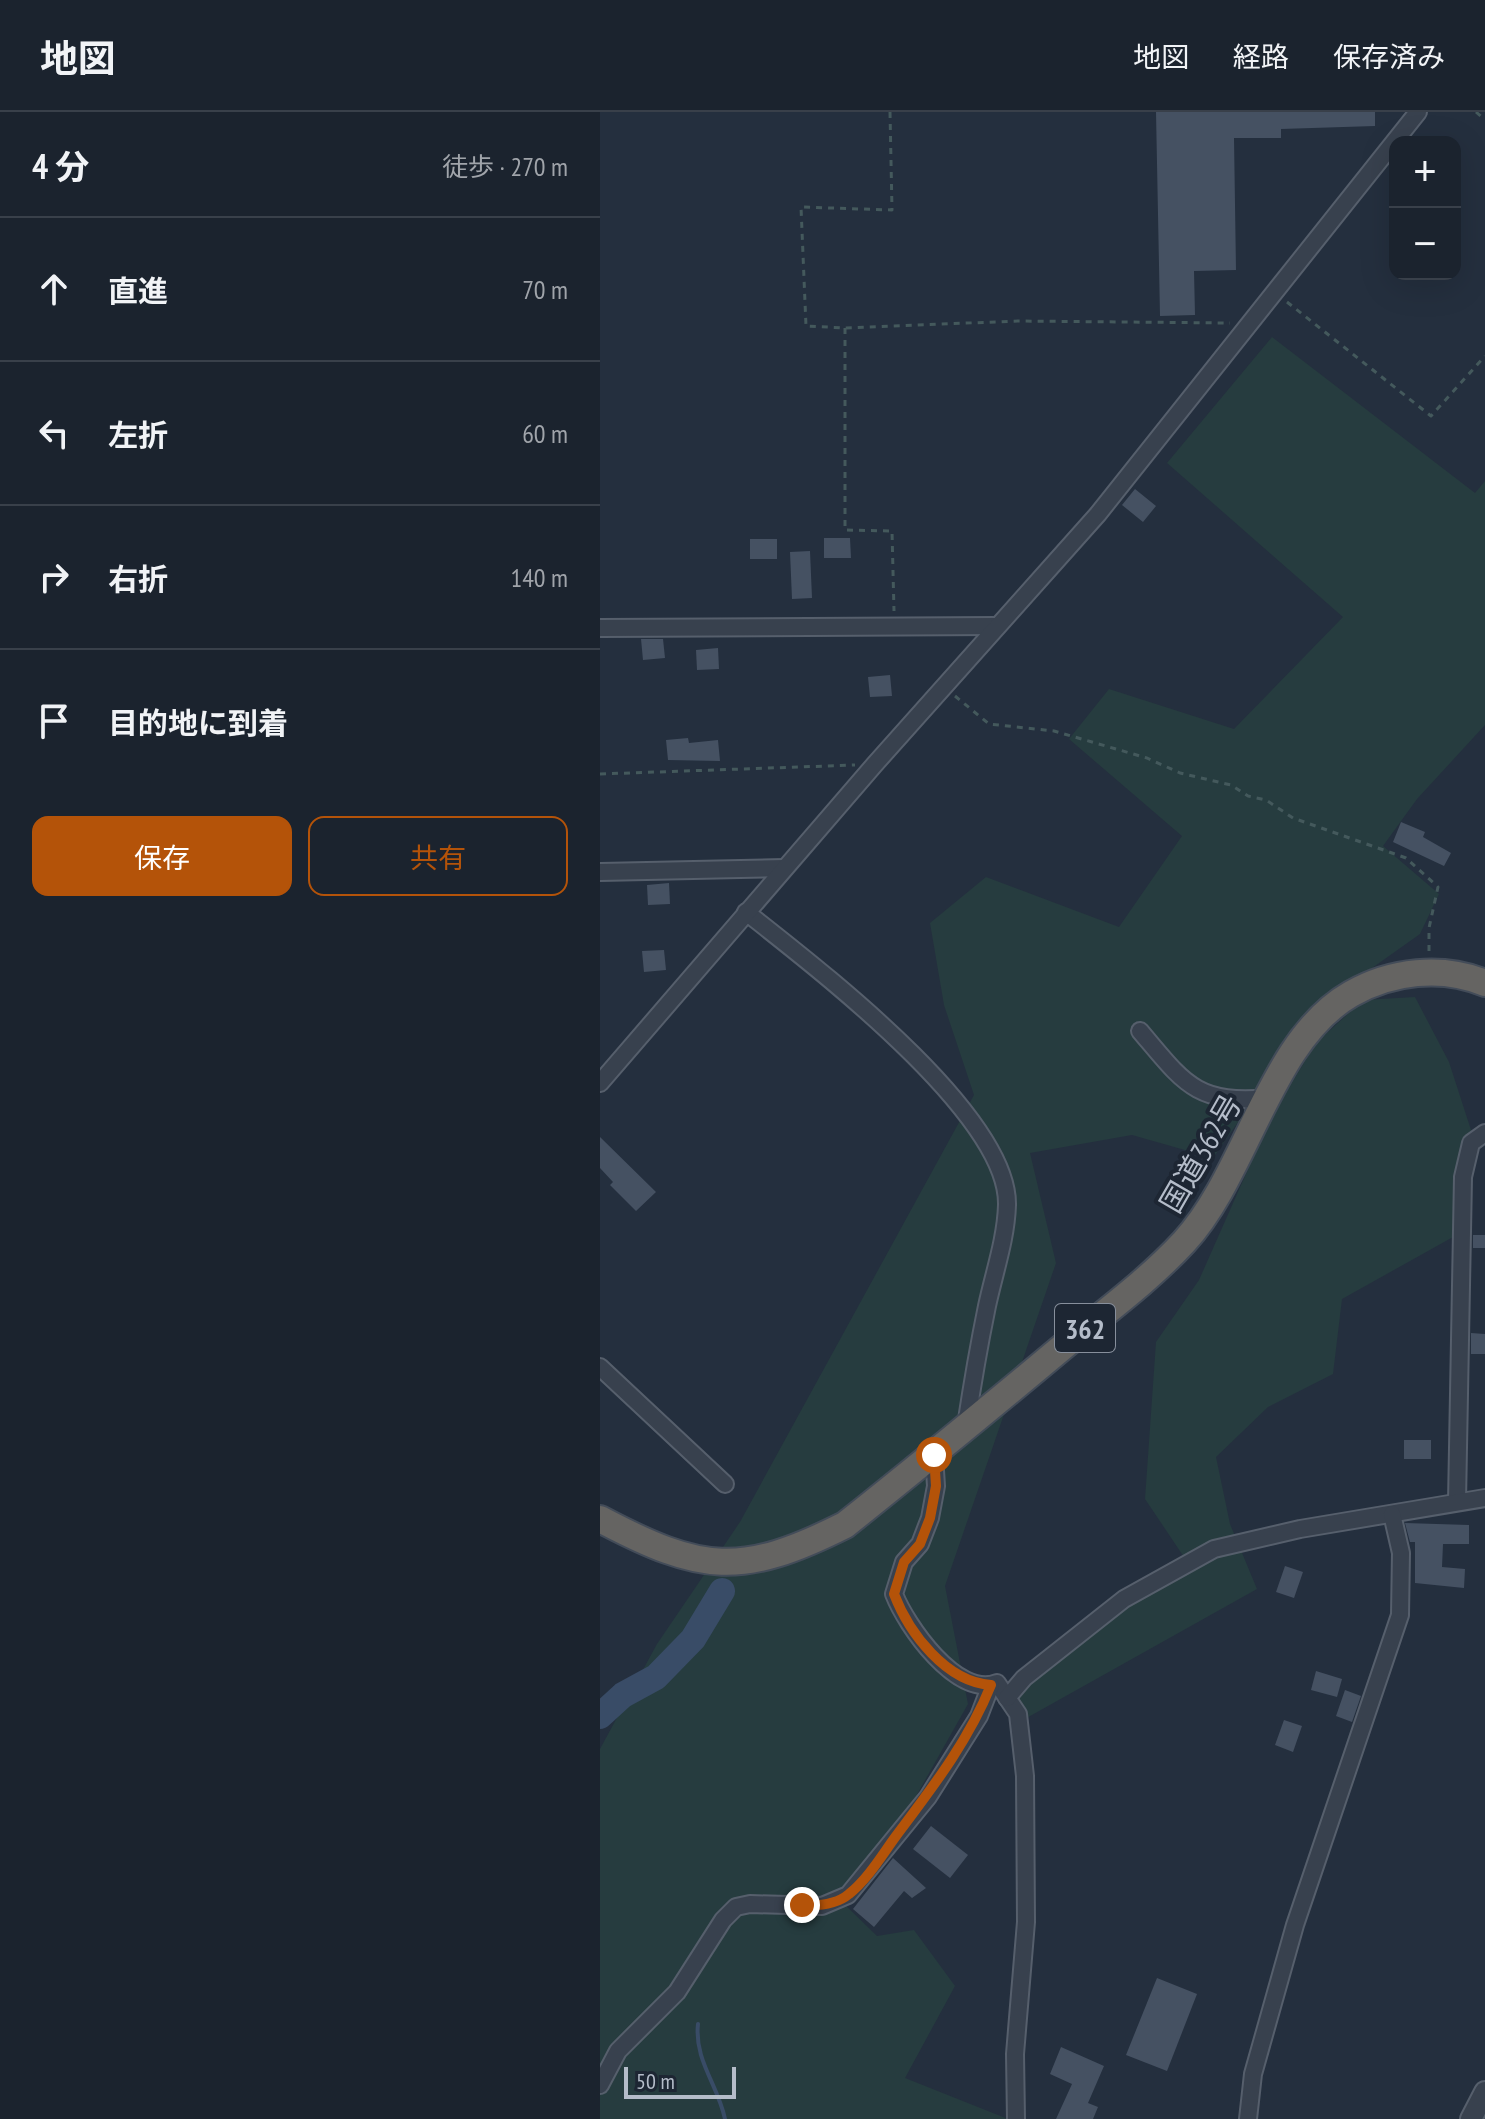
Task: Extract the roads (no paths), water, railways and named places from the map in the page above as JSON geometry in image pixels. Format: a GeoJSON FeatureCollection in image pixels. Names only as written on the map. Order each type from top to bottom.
{"type":"FeatureCollection","features":[{"type":"Feature","properties":{"kind":"highway","name":"国道362号"},"geometry":{"type":"LineString","coordinates":[[600,1519],[655,1548],[695,1560],[740,1563],[795,1550],[845,1525],[934,1455],[1184,1242],[1221,1192],[1284,1067],[1312,1029],[1350,995],[1394,976],[1429,972],[1485,983]]}},
{"type":"Feature","properties":{"kind":"street"},"geometry":{"type":"LineString","coordinates":[[600,1083],[943,686],[1098,514],[1418,112]]}},
{"type":"Feature","properties":{"kind":"street"},"geometry":{"type":"LineString","coordinates":[[600,628],[997,626]]}},
{"type":"Feature","properties":{"kind":"street"},"geometry":{"type":"LineString","coordinates":[[600,872],[784,868]]}},
{"type":"Feature","properties":{"kind":"street"},"geometry":{"type":"LineString","coordinates":[[746,912],[870,1014],[934,1079],[970,1120],[1000,1172],[1006,1192],[1004,1234],[986,1308],[966,1427]]}},
{"type":"Feature","properties":{"kind":"street"},"geometry":{"type":"LineString","coordinates":[[1140,1031],[1194,1089],[1219,1099],[1269,1098]]}},
{"type":"Feature","properties":{"kind":"street"},"geometry":{"type":"LineString","coordinates":[[1457,1502],[1463,1177],[1471,1143],[1485,1133]]}},
{"type":"Feature","properties":{"kind":"street"},"geometry":{"type":"LineString","coordinates":[[600,1367],[725,1484]]}},
{"type":"Feature","properties":{"kind":"street"},"geometry":{"type":"LineString","coordinates":[[934,1455],[936,1486],[930,1518],[920,1544],[904,1562],[894,1594],[907,1622],[934,1655],[959,1676],[991,1685],[997,1683],[1018,1714],[1025,1776],[1026,1922],[1015,2054],[1016,2119]]}},
{"type":"Feature","properties":{"kind":"street"},"geometry":{"type":"LineString","coordinates":[[1007,1698],[1024,1678],[1124,1599],[1214,1549],[1485,1498]]}},
{"type":"Feature","properties":{"kind":"street"},"geometry":{"type":"LineString","coordinates":[[1248,2119],[1253,2074],[1295,1925],[1400,1615],[1401,1553],[1392,1514]]}},
{"type":"Feature","properties":{"kind":"street"},"geometry":{"type":"LineString","coordinates":[[600,2085],[618,2051],[677,1992],[723,1920],[736,1907],[750,1904],[822,1906],[848,1895],[928,1797],[979,1716],[991,1685]]}},
{"type":"Feature","properties":{"kind":"street"},"geometry":{"type":"LineString","coordinates":[[1471,2119],[1485,2092]]}},
{"type":"Feature","properties":{"kind":"waterway"},"geometry":{"type":"LineString","coordinates":[[600,1716],[623,1695],[656,1677],[693,1639],[722,1591]]}},
{"type":"Feature","properties":{"kind":"waterway"},"geometry":{"type":"LineString","coordinates":[[698,2024],[703,2061],[725,2119]]}}]}
